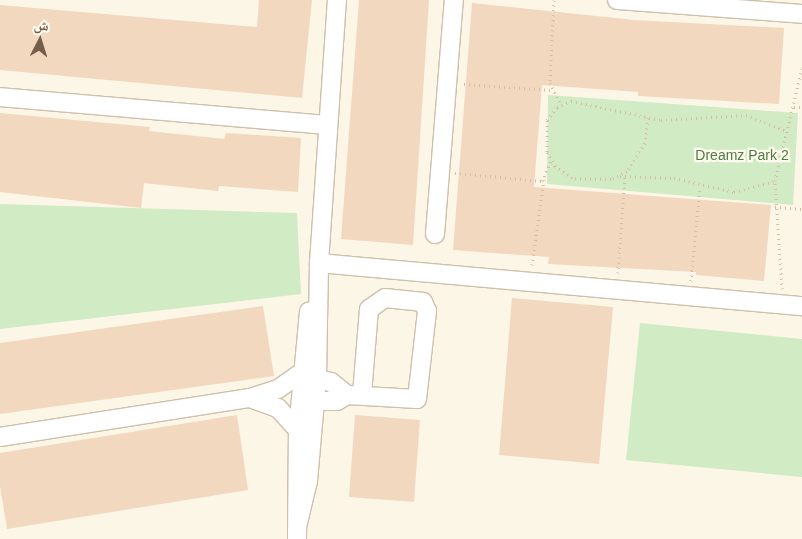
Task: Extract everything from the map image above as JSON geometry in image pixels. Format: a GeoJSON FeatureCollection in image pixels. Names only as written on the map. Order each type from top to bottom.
{"type":"FeatureCollection","features":[{"type":"Feature","properties":{"kind":"street"},"geometry":{"type":"LineString","coordinates":[[298,531],[298,430],[309,376],[319,262],[337,0]]}},
{"type":"Feature","properties":{"kind":"street"},"geometry":{"type":"LineString","coordinates":[[435,234],[454,0]]}},
{"type":"Feature","properties":{"kind":"street"},"geometry":{"type":"LineString","coordinates":[[617,0],[802,14]]}},
{"type":"Feature","properties":{"kind":"street"},"geometry":{"type":"LineString","coordinates":[[0,97],[328,125]]}},
{"type":"Feature","properties":{"kind":"street"},"geometry":{"type":"LineString","coordinates":[[319,262],[802,306]]}},
{"type":"Feature","properties":{"kind":"street"},"geometry":{"type":"LineString","coordinates":[[0,437],[250,398],[309,376],[331,382],[355,395],[411,400],[419,396],[427,311],[423,302],[385,298],[369,309],[355,395]]}},
{"type":"Feature","properties":{"kind":"street"},"geometry":{"type":"LineString","coordinates":[[298,531],[306,492],[315,401],[309,376]]}},
{"type":"Feature","properties":{"kind":"street"},"geometry":{"type":"LineString","coordinates":[[315,401],[337,401],[355,395]]}},
{"type":"Feature","properties":{"kind":"street"},"geometry":{"type":"LineString","coordinates":[[250,398],[278,408],[298,430]]}},
{"type":"Feature","properties":{"kind":"path"},"geometry":{"type":"LineString","coordinates":[[554,0],[551,90],[561,105]]}},
{"type":"Feature","properties":{"kind":"path"},"geometry":{"type":"LineString","coordinates":[[782,305],[782,254],[775,207],[775,181],[783,157],[786,131],[794,107],[802,68]]}},
{"type":"Feature","properties":{"kind":"path"},"geometry":{"type":"LineString","coordinates":[[446,82],[551,90]]}},
{"type":"Feature","properties":{"kind":"path"},"geometry":{"type":"LineString","coordinates":[[775,181],[734,192],[700,187],[674,178],[619,176],[602,182],[579,180],[566,175],[551,161],[545,144],[545,127],[551,113],[561,105],[579,101],[648,118],[674,121],[731,113],[762,119],[786,131]]}},
{"type":"Feature","properties":{"kind":"path"},"geometry":{"type":"LineString","coordinates":[[794,107],[802,107]]}},
{"type":"Feature","properties":{"kind":"path"},"geometry":{"type":"LineString","coordinates":[[619,176],[645,142],[648,118]]}},
{"type":"Feature","properties":{"kind":"path"},"geometry":{"type":"LineString","coordinates":[[439,171],[542,181],[551,161]]}},
{"type":"Feature","properties":{"kind":"path"},"geometry":{"type":"LineString","coordinates":[[532,265],[544,176]]}},
{"type":"Feature","properties":{"kind":"path"},"geometry":{"type":"LineString","coordinates":[[616,290],[625,176]]}},
{"type":"Feature","properties":{"kind":"path"},"geometry":{"type":"LineString","coordinates":[[690,297],[700,187]]}},
{"type":"Feature","properties":{"kind":"path"},"geometry":{"type":"LineString","coordinates":[[775,207],[802,209]]}},
{"type":"Feature","properties":{"kind":"green space","name":"Dreamz Park 2"},"geometry":{"type":"Polygon","coordinates":[[[548,95],[798,113],[793,205],[547,184],[548,95]]]}},
{"type":"Feature","properties":{"kind":"green space"},"geometry":{"type":"Polygon","coordinates":[[[0,204],[297,213],[301,294],[0,329],[0,204]]]}},
{"type":"Feature","properties":{"kind":"green space"},"geometry":{"type":"Polygon","coordinates":[[[640,323],[802,339],[802,477],[626,460],[640,323]]]}},
{"type":"Feature","properties":{"kind":"building"},"geometry":{"type":"Polygon","coordinates":[[[259,0],[312,0],[302,98],[0,70],[0,5],[257,27],[259,0]]]}},
{"type":"Feature","properties":{"kind":"building"},"geometry":{"type":"Polygon","coordinates":[[[359,0],[429,0],[413,245],[341,239],[359,0]]]}},
{"type":"Feature","properties":{"kind":"building"},"geometry":{"type":"Polygon","coordinates":[[[472,3],[634,20],[784,28],[779,104],[638,96],[638,92],[542,85],[534,187],[771,205],[764,281],[696,275],[696,272],[548,264],[549,257],[453,250],[472,3]]]}},
{"type":"Feature","properties":{"kind":"building"},"geometry":{"type":"Polygon","coordinates":[[[0,113],[150,127],[149,131],[224,139],[226,133],[301,138],[298,192],[219,186],[218,191],[144,183],[141,208],[0,192],[0,113]]]}},
{"type":"Feature","properties":{"kind":"building"},"geometry":{"type":"Polygon","coordinates":[[[512,298],[613,307],[599,464],[499,455],[512,298]]]}},
{"type":"Feature","properties":{"kind":"building"},"geometry":{"type":"Polygon","coordinates":[[[263,306],[274,376],[0,414],[0,343],[263,306]]]}},
{"type":"Feature","properties":{"kind":"building"},"geometry":{"type":"Polygon","coordinates":[[[237,415],[248,490],[7,529],[0,486],[0,453],[237,415]]]}},
{"type":"Feature","properties":{"kind":"building"},"geometry":{"type":"Polygon","coordinates":[[[355,415],[420,420],[414,502],[349,497],[355,415]]]}}]}
